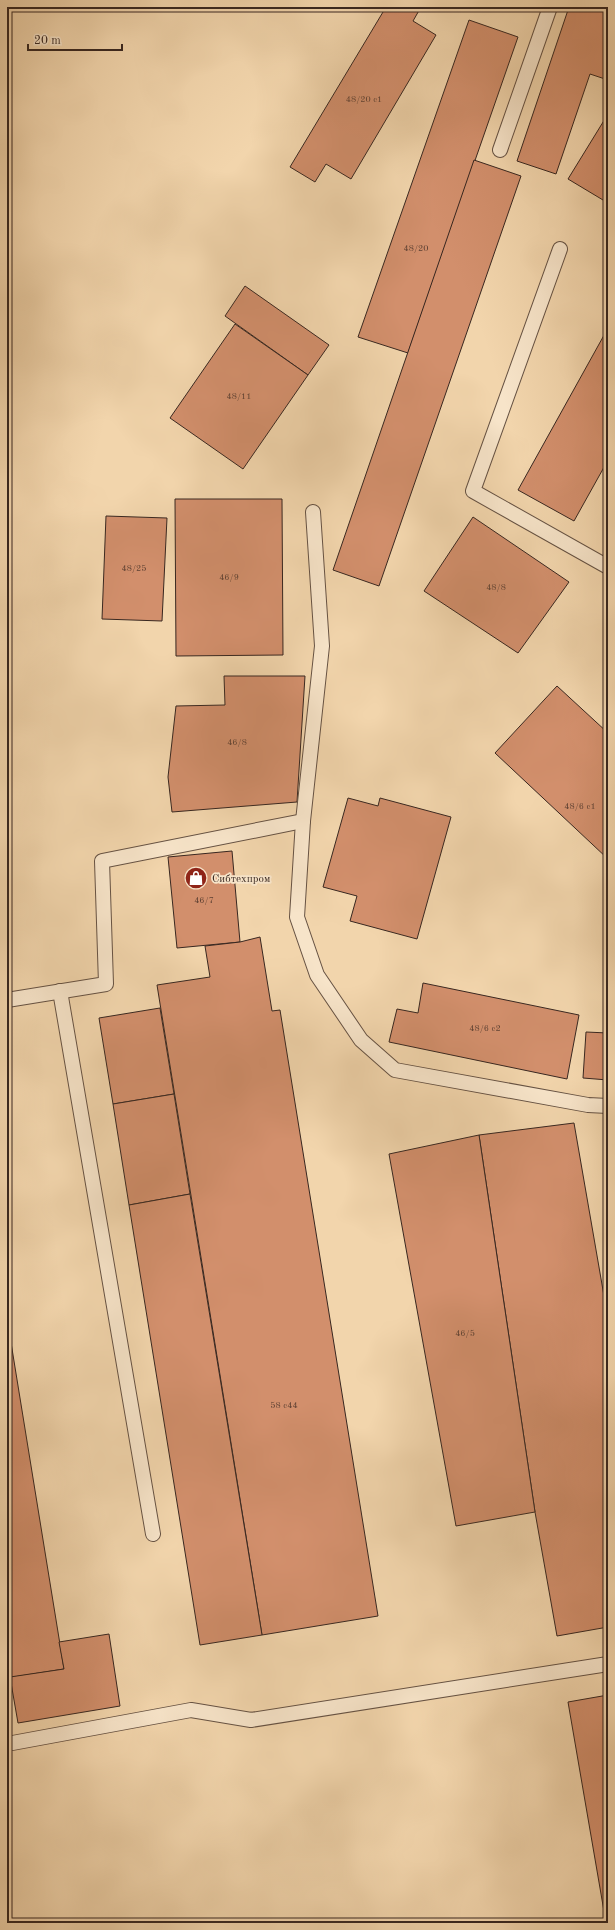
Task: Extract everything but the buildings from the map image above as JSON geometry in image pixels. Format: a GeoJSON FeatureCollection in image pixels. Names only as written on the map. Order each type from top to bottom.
{"type":"FeatureCollection","features":[{"type":"Feature","properties":{"kind":"lane"},"geometry":{"type":"LineString","coordinates":[[500,150],[550,7]]}},
{"type":"Feature","properties":{"kind":"lane"},"geometry":{"type":"LineString","coordinates":[[560,249],[473,491],[608,567]]}},
{"type":"Feature","properties":{"kind":"lane"},"geometry":{"type":"LineString","coordinates":[[313,512],[322,646],[303,821],[297,917],[317,975],[361,1040],[395,1070],[588,1105],[608,1106]]}},
{"type":"Feature","properties":{"kind":"lane"},"geometry":{"type":"LineString","coordinates":[[7,1000],[106,984],[102,861],[303,821]]}},
{"type":"Feature","properties":{"kind":"lane"},"geometry":{"type":"LineString","coordinates":[[60,991],[153,1534]]}},
{"type":"Feature","properties":{"kind":"lane"},"geometry":{"type":"LineString","coordinates":[[7,1744],[191,1710],[251,1720],[608,1664]]}},
{"type":"Feature","properties":{"kind":"place","name":"Сибтехпром"},"geometry":{"type":"Point","coordinates":[196,878]}}]}
